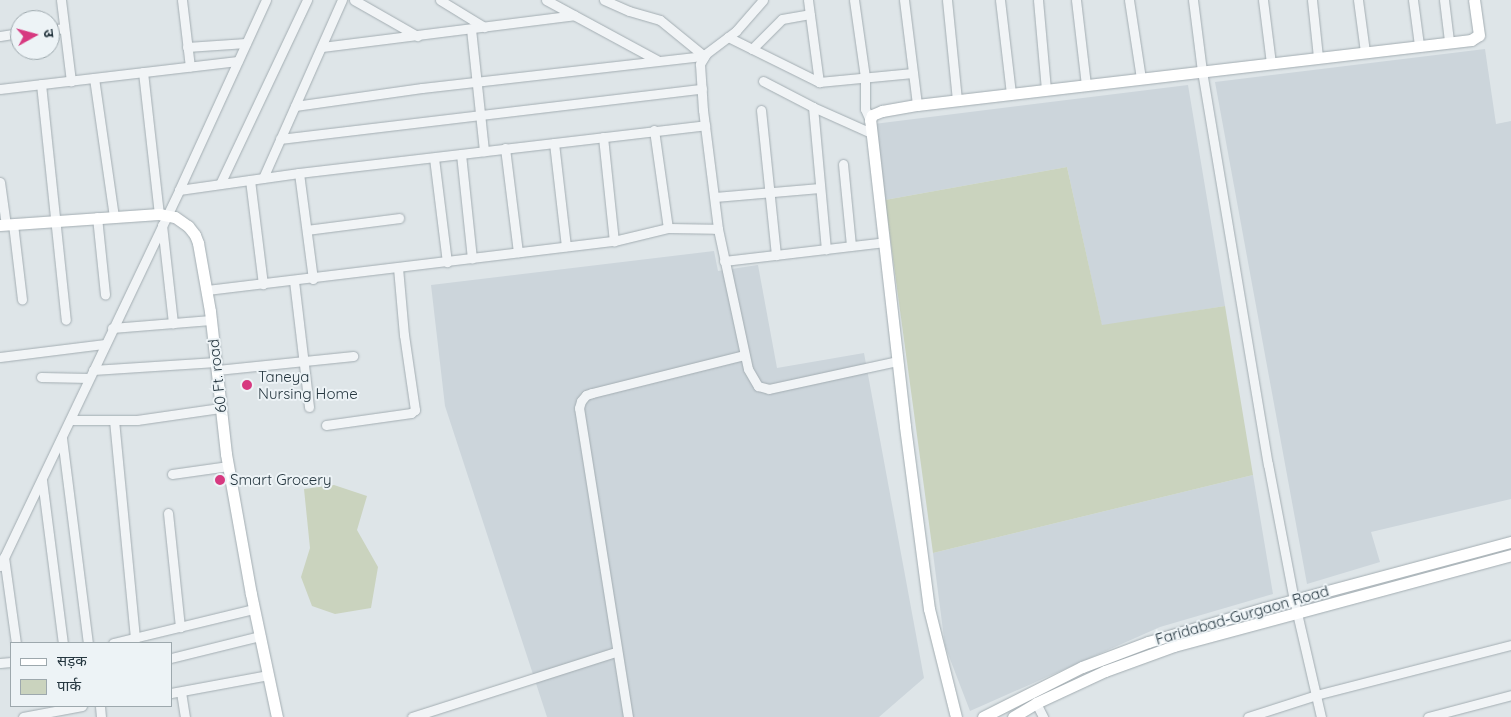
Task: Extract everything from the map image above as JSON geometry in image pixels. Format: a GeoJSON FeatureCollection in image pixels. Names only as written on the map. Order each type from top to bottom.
{"type":"FeatureCollection","features":[{"type":"Feature","properties":{"kind":"street"},"geometry":{"type":"LineString","coordinates":[[61,0],[71,81]]}},
{"type":"Feature","properties":{"kind":"street"},"geometry":{"type":"LineString","coordinates":[[182,0],[190,66]]}},
{"type":"Feature","properties":{"kind":"street"},"geometry":{"type":"LineString","coordinates":[[16,642],[2,561],[71,420],[162,218],[179,190],[266,0]]}},
{"type":"Feature","properties":{"kind":"street"},"geometry":{"type":"LineString","coordinates":[[220,184],[307,0]]}},
{"type":"Feature","properties":{"kind":"street"},"geometry":{"type":"LineString","coordinates":[[264,178],[342,0]]}},
{"type":"Feature","properties":{"kind":"street"},"geometry":{"type":"LineString","coordinates":[[354,0],[416,36]]}},
{"type":"Feature","properties":{"kind":"street"},"geometry":{"type":"LineString","coordinates":[[440,0],[484,27]]}},
{"type":"Feature","properties":{"kind":"street"},"geometry":{"type":"LineString","coordinates":[[546,0],[657,60]]}},
{"type":"Feature","properties":{"kind":"street"},"geometry":{"type":"LineString","coordinates":[[604,0],[629,11],[660,20],[704,56]]}},
{"type":"Feature","properties":{"kind":"street"},"geometry":{"type":"LineString","coordinates":[[763,0],[728,37],[704,56],[700,64],[705,124],[718,229],[744,355],[758,386],[769,389],[898,361]]}},
{"type":"Feature","properties":{"kind":"street"},"geometry":{"type":"LineString","coordinates":[[808,0],[819,82]]}},
{"type":"Feature","properties":{"kind":"street"},"geometry":{"type":"LineString","coordinates":[[854,0],[865,78],[865,104],[870,120],[929,609],[956,717]]}},
{"type":"Feature","properties":{"kind":"street"},"geometry":{"type":"LineString","coordinates":[[904,0],[917,105]]}},
{"type":"Feature","properties":{"kind":"street"},"geometry":{"type":"LineString","coordinates":[[947,0],[957,101]]}},
{"type":"Feature","properties":{"kind":"street"},"geometry":{"type":"LineString","coordinates":[[1000,0],[1011,94]]}},
{"type":"Feature","properties":{"kind":"street"},"geometry":{"type":"LineString","coordinates":[[1038,0],[1046,90]]}},
{"type":"Feature","properties":{"kind":"street"},"geometry":{"type":"LineString","coordinates":[[1076,0],[1086,85]]}},
{"type":"Feature","properties":{"kind":"street"},"geometry":{"type":"LineString","coordinates":[[1129,0],[1141,78]]}},
{"type":"Feature","properties":{"kind":"street"},"geometry":{"type":"LineString","coordinates":[[1193,0],[1202,71],[1268,464],[1294,600],[1321,717]]}},
{"type":"Feature","properties":{"kind":"street"},"geometry":{"type":"LineString","coordinates":[[1263,0],[1271,63]]}},
{"type":"Feature","properties":{"kind":"street"},"geometry":{"type":"LineString","coordinates":[[1312,0],[1318,57]]}},
{"type":"Feature","properties":{"kind":"street"},"geometry":{"type":"LineString","coordinates":[[1358,0],[1365,52]]}},
{"type":"Feature","properties":{"kind":"street"},"geometry":{"type":"LineString","coordinates":[[1414,0],[1419,45]]}},
{"type":"Feature","properties":{"kind":"street"},"geometry":{"type":"LineString","coordinates":[[1444,0],[1449,41]]}},
{"type":"Feature","properties":{"kind":"street"},"geometry":{"type":"LineString","coordinates":[[870,120],[876,112],[917,105],[1449,41],[1471,40],[1479,35],[1474,0]]}},
{"type":"Feature","properties":{"kind":"street"},"geometry":{"type":"LineString","coordinates":[[752,49],[782,18],[810,14]]}},
{"type":"Feature","properties":{"kind":"street"},"geometry":{"type":"LineString","coordinates":[[322,47],[574,15]]}},
{"type":"Feature","properties":{"kind":"street"},"geometry":{"type":"LineString","coordinates":[[60,29],[64,28]]}},
{"type":"Feature","properties":{"kind":"street"},"geometry":{"type":"LineString","coordinates":[[471,29],[484,151]]}},
{"type":"Feature","properties":{"kind":"street"},"geometry":{"type":"LineString","coordinates":[[728,37],[819,82],[913,73]]}},
{"type":"Feature","properties":{"kind":"street"},"geometry":{"type":"LineString","coordinates":[[188,47],[246,43]]}},
{"type":"Feature","properties":{"kind":"street"},"geometry":{"type":"LineString","coordinates":[[295,106],[477,81],[704,56]]}},
{"type":"Feature","properties":{"kind":"street"},"geometry":{"type":"LineString","coordinates":[[0,89],[237,61]]}},
{"type":"Feature","properties":{"kind":"street"},"geometry":{"type":"LineString","coordinates":[[143,72],[162,218],[173,323]]}},
{"type":"Feature","properties":{"kind":"street"},"geometry":{"type":"LineString","coordinates":[[94,78],[114,216]]}},
{"type":"Feature","properties":{"kind":"street"},"geometry":{"type":"LineString","coordinates":[[764,81],[813,107],[871,133]]}},
{"type":"Feature","properties":{"kind":"street"},"geometry":{"type":"LineString","coordinates":[[41,84],[66,320]]}},
{"type":"Feature","properties":{"kind":"street"},"geometry":{"type":"LineString","coordinates":[[280,139],[702,89]]}},
{"type":"Feature","properties":{"kind":"street"},"geometry":{"type":"LineString","coordinates":[[813,107],[826,249]]}},
{"type":"Feature","properties":{"kind":"street"},"geometry":{"type":"LineString","coordinates":[[761,110],[776,255]]}},
{"type":"Feature","properties":{"kind":"street"},"geometry":{"type":"LineString","coordinates":[[179,190],[299,173],[705,124]]}},
{"type":"Feature","properties":{"kind":"street"},"geometry":{"type":"LineString","coordinates":[[654,130],[668,228]]}},
{"type":"Feature","properties":{"kind":"street"},"geometry":{"type":"LineString","coordinates":[[603,137],[614,241]]}},
{"type":"Feature","properties":{"kind":"street"},"geometry":{"type":"LineString","coordinates":[[554,143],[566,246]]}},
{"type":"Feature","properties":{"kind":"street"},"geometry":{"type":"LineString","coordinates":[[505,148],[518,252]]}},
{"type":"Feature","properties":{"kind":"street"},"geometry":{"type":"LineString","coordinates":[[461,154],[472,258]]}},
{"type":"Feature","properties":{"kind":"street"},"geometry":{"type":"LineString","coordinates":[[434,158],[447,262]]}},
{"type":"Feature","properties":{"kind":"street"},"geometry":{"type":"LineString","coordinates":[[843,164],[851,246]]}},
{"type":"Feature","properties":{"kind":"street"},"geometry":{"type":"LineString","coordinates":[[299,173],[313,279]]}},
{"type":"Feature","properties":{"kind":"street"},"geometry":{"type":"LineString","coordinates":[[250,180],[263,284]]}},
{"type":"Feature","properties":{"kind":"street"},"geometry":{"type":"LineString","coordinates":[[0,182],[6,225],[22,299]]}},
{"type":"Feature","properties":{"kind":"street"},"geometry":{"type":"LineString","coordinates":[[715,197],[820,188]]}},
{"type":"Feature","properties":{"kind":"street"},"geometry":{"type":"LineString","coordinates":[[6,225],[114,216],[162,218]]}},
{"type":"Feature","properties":{"kind":"street"},"geometry":{"type":"LineString","coordinates":[[97,217],[105,295]]}},
{"type":"Feature","properties":{"kind":"street","name":"60 Ft. road"},"geometry":{"type":"LineString","coordinates":[[162,218],[182,221],[195,235],[207,290],[228,466],[254,608],[277,717]]}},
{"type":"Feature","properties":{"kind":"street"},"geometry":{"type":"LineString","coordinates":[[307,230],[399,218]]}},
{"type":"Feature","properties":{"kind":"street"},"geometry":{"type":"LineString","coordinates":[[207,290],[313,279],[614,241],[668,228],[718,229]]}},
{"type":"Feature","properties":{"kind":"street"},"geometry":{"type":"LineString","coordinates":[[724,261],[885,242]]}},
{"type":"Feature","properties":{"kind":"street"},"geometry":{"type":"LineString","coordinates":[[326,425],[411,413],[415,410],[405,345],[398,268]]}},
{"type":"Feature","properties":{"kind":"street"},"geometry":{"type":"LineString","coordinates":[[294,281],[309,408]]}},
{"type":"Feature","properties":{"kind":"street"},"geometry":{"type":"LineString","coordinates":[[112,328],[211,320]]}},
{"type":"Feature","properties":{"kind":"street"},"geometry":{"type":"LineString","coordinates":[[0,357],[105,344]]}},
{"type":"Feature","properties":{"kind":"street"},"geometry":{"type":"LineString","coordinates":[[628,717],[616,652],[579,408],[581,401],[592,392],[744,355]]}},
{"type":"Feature","properties":{"kind":"street"},"geometry":{"type":"LineString","coordinates":[[41,377],[304,361],[353,356]]}},
{"type":"Feature","properties":{"kind":"street"},"geometry":{"type":"LineString","coordinates":[[71,420],[137,420],[220,408]]}},
{"type":"Feature","properties":{"kind":"street"},"geometry":{"type":"LineString","coordinates":[[114,420],[135,639]]}},
{"type":"Feature","properties":{"kind":"street"},"geometry":{"type":"LineString","coordinates":[[62,437],[88,642]]}},
{"type":"Feature","properties":{"kind":"street"},"geometry":{"type":"LineString","coordinates":[[172,474],[228,466]]}},
{"type":"Feature","properties":{"kind":"street"},"geometry":{"type":"LineString","coordinates":[[41,479],[63,642]]}},
{"type":"Feature","properties":{"kind":"street"},"geometry":{"type":"LineString","coordinates":[[168,513],[180,627]]}},
{"type":"Feature","properties":{"kind":"street","name":"Faridabad-Gurgaon Road"},"geometry":{"type":"LineString","coordinates":[[983,717],[1082,667],[1148,642],[1294,600],[1511,542]]}},
{"type":"Feature","properties":{"kind":"street","name":"Faridabad-Gurgaon Road"},"geometry":{"type":"LineString","coordinates":[[1013,717],[1036,703],[1105,671],[1174,646],[1511,555]]}},
{"type":"Feature","properties":{"kind":"street"},"geometry":{"type":"LineString","coordinates":[[118,642],[254,608]]}},
{"type":"Feature","properties":{"kind":"street"},"geometry":{"type":"LineString","coordinates":[[172,658],[260,636]]}},
{"type":"Feature","properties":{"kind":"street"},"geometry":{"type":"LineString","coordinates":[[1248,717],[1316,695],[1511,645]]}},
{"type":"Feature","properties":{"kind":"street"},"geometry":{"type":"LineString","coordinates":[[412,717],[616,652]]}},
{"type":"Feature","properties":{"kind":"street"},"geometry":{"type":"LineString","coordinates":[[172,693],[268,675]]}},
{"type":"Feature","properties":{"kind":"street"},"geometry":{"type":"LineString","coordinates":[[181,692],[184,717]]}},
{"type":"Feature","properties":{"kind":"street"},"geometry":{"type":"LineString","coordinates":[[1428,717],[1511,695]]}},
{"type":"Feature","properties":{"kind":"street"},"geometry":{"type":"LineString","coordinates":[[1036,703],[1043,717]]}},
{"type":"Feature","properties":{"kind":"street"},"geometry":{"type":"LineString","coordinates":[[23,717],[77,707]]}},
{"type":"Feature","properties":{"kind":"shaded area"},"geometry":{"type":"Polygon","coordinates":[[[1485,49],[1496,124],[1511,121],[1511,499],[1371,532],[1380,562],[1307,584],[1215,82],[1485,49]]]}},
{"type":"Feature","properties":{"kind":"shaded area"},"geometry":{"type":"Polygon","coordinates":[[[1188,85],[1225,306],[1102,326],[1067,167],[885,200],[874,124],[1188,85]]]}},
{"type":"Feature","properties":{"kind":"shaded area"},"geometry":{"type":"Polygon","coordinates":[[[714,251],[718,271],[758,265],[777,368],[864,353],[924,678],[879,717],[547,717],[445,406],[431,285],[714,251]]]}},
{"type":"Feature","properties":{"kind":"shaded area"},"geometry":{"type":"Polygon","coordinates":[[[1253,475],[1273,594],[1160,627],[970,711],[945,646],[933,553],[1253,475]]]}},
{"type":"Feature","properties":{"kind":"green space"},"geometry":{"type":"Polygon","coordinates":[[[1067,167],[1102,325],[1225,306],[1253,475],[933,553],[885,200],[1067,167]]]}},
{"type":"Feature","properties":{"kind":"green space"},"geometry":{"type":"Polygon","coordinates":[[[334,485],[367,496],[357,530],[378,567],[371,608],[335,614],[312,606],[301,577],[310,548],[304,489],[334,485]]]}},
{"type":"Feature","properties":{"kind":"place","name":"Taneya Nursing Home"},"geometry":{"type":"Point","coordinates":[247,385]}},
{"type":"Feature","properties":{"kind":"place","name":"Smart Grocery"},"geometry":{"type":"Point","coordinates":[220,480]}}]}
